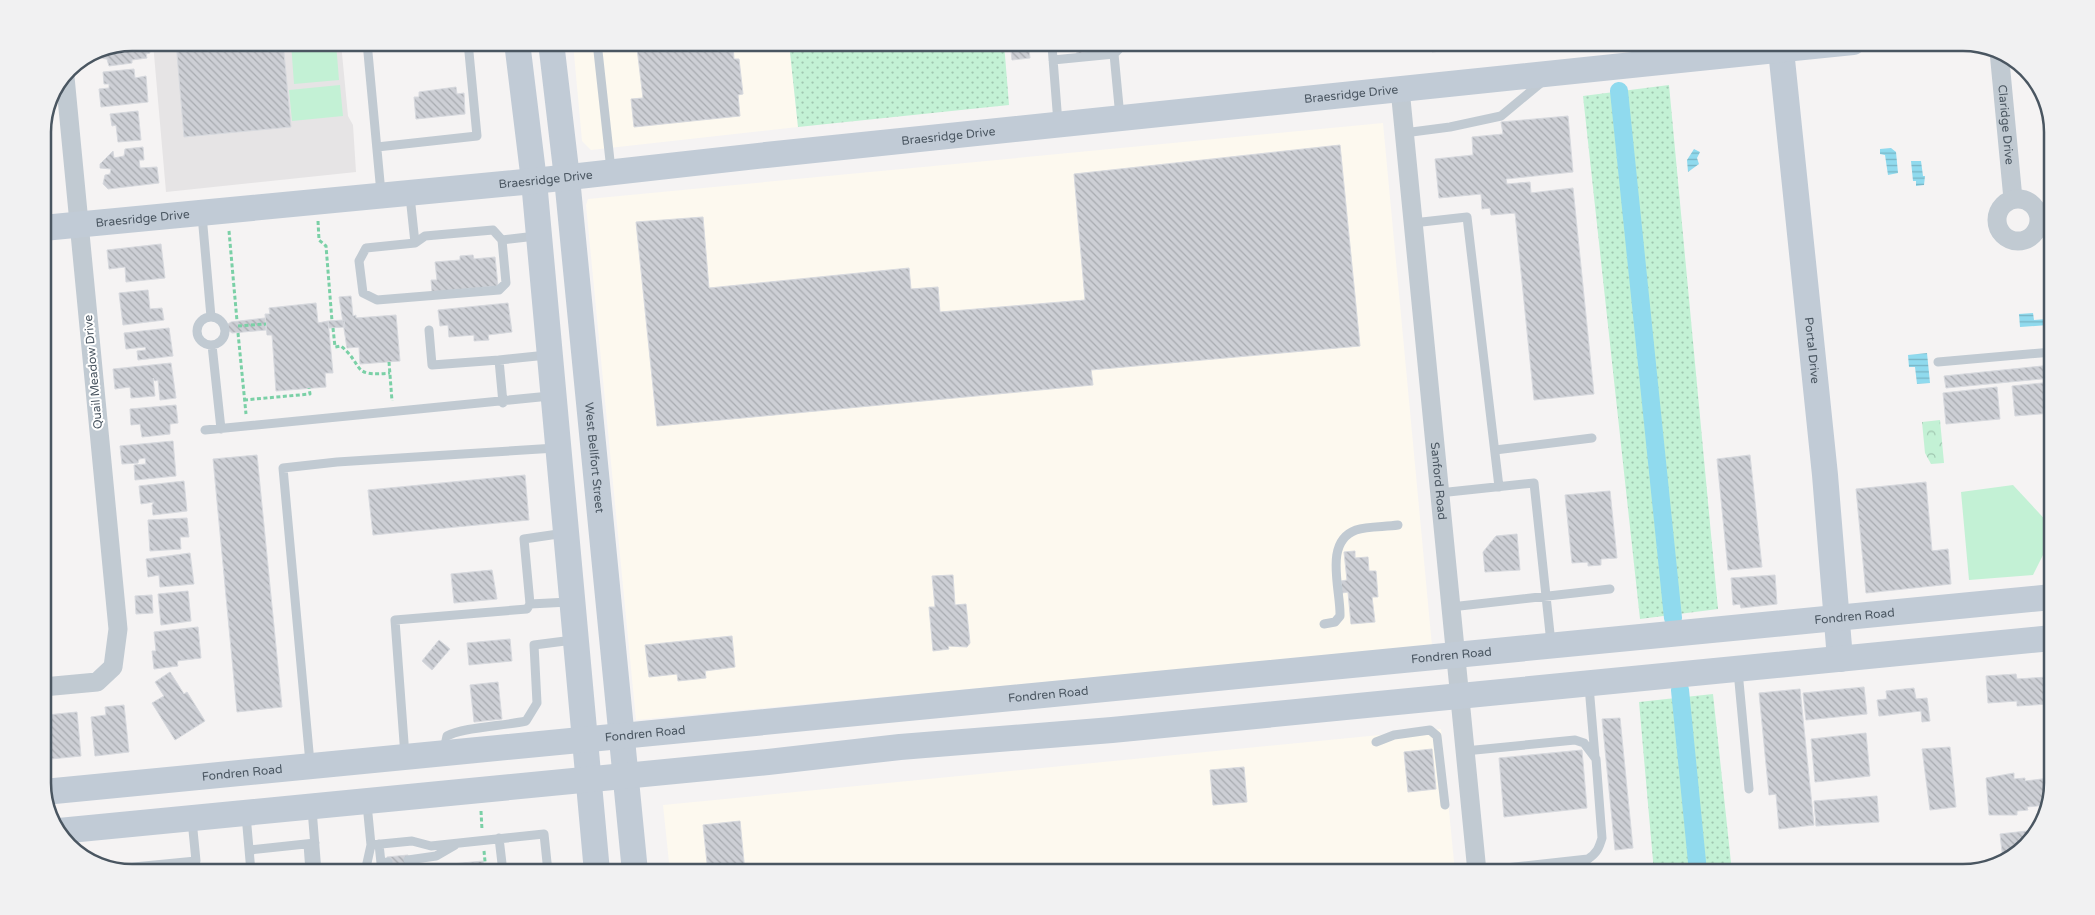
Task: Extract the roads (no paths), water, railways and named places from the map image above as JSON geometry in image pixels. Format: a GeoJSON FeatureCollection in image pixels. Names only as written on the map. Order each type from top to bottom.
{"type":"FeatureCollection","features":[{"type":"Feature","properties":{"kind":"main road"},"geometry":{"type":"LineString","coordinates":[[518,51],[534,181],[596,864]]}},
{"type":"Feature","properties":{"kind":"main road","name":"West Bellfort Street"},"geometry":{"type":"LineString","coordinates":[[552,51],[567,178],[620,737],[634,864]]}},
{"type":"Feature","properties":{"kind":"main road","name":"Braesridge Drive"},"geometry":{"type":"LineString","coordinates":[[51,227],[567,178],[766,155],[1120,120],[1555,73],[1739,51]]}},
{"type":"Feature","properties":{"kind":"main road","name":"Portal Drive"},"geometry":{"type":"LineString","coordinates":[[1781,51],[1840,659]]}},
{"type":"Feature","properties":{"kind":"main road"},"geometry":{"type":"LineString","coordinates":[[557,448],[593,446]]}},
{"type":"Feature","properties":{"kind":"main road","name":"Fondren Road"},"geometry":{"type":"LineString","coordinates":[[55,791],[444,754],[529,738],[585,741],[2044,597]]}},
{"type":"Feature","properties":{"kind":"main road"},"geometry":{"type":"LineString","coordinates":[[69,833],[312,806],[589,780],[900,747],[1182,722],[2044,639]]}},
{"type":"Feature","properties":{"kind":"main road"},"geometry":{"type":"LineString","coordinates":[[1179,682],[1182,722]]}},
{"type":"Feature","properties":{"kind":"main road"},"geometry":{"type":"LineString","coordinates":[[896,709],[900,747]]}},
{"type":"Feature","properties":{"kind":"main road"},"geometry":{"type":"LineString","coordinates":[[310,766],[312,806]]}},
{"type":"Feature","properties":{"kind":"main road"},"geometry":{"type":"LineString","coordinates":[[55,791],[64,827]]}},
{"type":"Feature","properties":{"kind":"street","name":"Claridge Drive"},"geometry":{"type":"LineString","coordinates":[[2000,60],[2013,199]]}},
{"type":"Feature","properties":{"kind":"street","name":"Quail Meadow Drive"},"geometry":{"type":"LineString","coordinates":[[51,686],[97,682],[113,667],[118,629],[66,87]]}},
{"type":"Feature","properties":{"kind":"street","name":"Sanford Road"},"geometry":{"type":"LineString","coordinates":[[1400,89],[1476,864]]}},
{"type":"Feature","properties":{"kind":"lane"},"geometry":{"type":"LineString","coordinates":[[368,51],[381,196]]}},
{"type":"Feature","properties":{"kind":"lane"},"geometry":{"type":"LineString","coordinates":[[377,147],[477,136],[469,51]]}},
{"type":"Feature","properties":{"kind":"lane"},"geometry":{"type":"LineString","coordinates":[[598,51],[611,173]]}},
{"type":"Feature","properties":{"kind":"lane"},"geometry":{"type":"LineString","coordinates":[[1052,51],[1059,126]]}},
{"type":"Feature","properties":{"kind":"lane"},"geometry":{"type":"LineString","coordinates":[[1053,60],[1114,54],[1117,51]]}},
{"type":"Feature","properties":{"kind":"lane"},"geometry":{"type":"LineString","coordinates":[[1114,54],[1120,120]]}},
{"type":"Feature","properties":{"kind":"lane"},"geometry":{"type":"LineString","coordinates":[[1404,133],[1450,127],[1501,116],[1555,73]]}},
{"type":"Feature","properties":{"kind":"lane"},"geometry":{"type":"LineString","coordinates":[[410,193],[415,243]]}},
{"type":"Feature","properties":{"kind":"lane"},"geometry":{"type":"LineString","coordinates":[[201,212],[211,317]]}},
{"type":"Feature","properties":{"kind":"lane"},"geometry":{"type":"LineString","coordinates":[[1413,223],[1467,217],[1499,487]]}},
{"type":"Feature","properties":{"kind":"lane"},"geometry":{"type":"LineString","coordinates":[[493,230],[502,240],[506,283],[499,290],[377,300],[363,293],[359,261],[366,248],[415,243],[425,236],[493,230]]}},
{"type":"Feature","properties":{"kind":"lane"},"geometry":{"type":"LineString","coordinates":[[502,240],[539,236]]}},
{"type":"Feature","properties":{"kind":"lane"},"geometry":{"type":"LineString","coordinates":[[211,317],[220,320],[225,328],[224,337],[212,345],[204,343],[197,332],[202,320],[211,317]]}},
{"type":"Feature","properties":{"kind":"lane"},"geometry":{"type":"LineString","coordinates":[[429,330],[432,365],[550,355]]}},
{"type":"Feature","properties":{"kind":"lane"},"geometry":{"type":"LineString","coordinates":[[212,345],[221,429]]}},
{"type":"Feature","properties":{"kind":"lane"},"geometry":{"type":"LineString","coordinates":[[1938,362],[2044,353]]}},
{"type":"Feature","properties":{"kind":"lane"},"geometry":{"type":"LineString","coordinates":[[498,360],[503,402]]}},
{"type":"Feature","properties":{"kind":"lane"},"geometry":{"type":"LineString","coordinates":[[205,430],[553,396]]}},
{"type":"Feature","properties":{"kind":"lane"},"geometry":{"type":"LineString","coordinates":[[1495,450],[1592,438]]}},
{"type":"Feature","properties":{"kind":"lane"},"geometry":{"type":"LineString","coordinates":[[310,766],[284,468],[337,462],[557,448]]}},
{"type":"Feature","properties":{"kind":"lane"},"geometry":{"type":"LineString","coordinates":[[1440,493],[1534,483],[1551,646]]}},
{"type":"Feature","properties":{"kind":"lane"},"geometry":{"type":"LineString","coordinates":[[1324,624],[1335,622],[1340,616],[1336,555],[1340,542],[1347,535],[1357,530],[1398,525]]}},
{"type":"Feature","properties":{"kind":"lane"},"geometry":{"type":"LineString","coordinates":[[405,757],[395,620],[527,609],[530,604],[524,539],[566,533]]}},
{"type":"Feature","properties":{"kind":"lane"},"geometry":{"type":"LineString","coordinates":[[1451,607],[1610,589]]}},
{"type":"Feature","properties":{"kind":"lane"},"geometry":{"type":"LineString","coordinates":[[530,604],[572,602]]}},
{"type":"Feature","properties":{"kind":"lane"},"geometry":{"type":"LineString","coordinates":[[444,754],[443,744],[447,736],[454,732],[504,726],[526,720],[537,703],[534,644],[575,640]]}},
{"type":"Feature","properties":{"kind":"lane"},"geometry":{"type":"LineString","coordinates":[[1737,668],[1749,790]]}},
{"type":"Feature","properties":{"kind":"lane"},"geometry":{"type":"LineString","coordinates":[[1545,864],[1588,859],[1599,850],[1602,838],[1588,683]]}},
{"type":"Feature","properties":{"kind":"lane"},"geometry":{"type":"LineString","coordinates":[[526,720],[529,738]]}},
{"type":"Feature","properties":{"kind":"lane"},"geometry":{"type":"LineString","coordinates":[[1376,742],[1408,732],[1430,730],[1437,736],[1445,805]]}},
{"type":"Feature","properties":{"kind":"lane"},"geometry":{"type":"LineString","coordinates":[[1465,751],[1575,740],[1584,743],[1596,759]]}},
{"type":"Feature","properties":{"kind":"lane"},"geometry":{"type":"LineString","coordinates":[[367,801],[375,844],[381,863],[388,862]]}},
{"type":"Feature","properties":{"kind":"lane"},"geometry":{"type":"LineString","coordinates":[[310,864],[312,806]]}},
{"type":"Feature","properties":{"kind":"lane"},"geometry":{"type":"LineString","coordinates":[[246,813],[251,864]]}},
{"type":"Feature","properties":{"kind":"lane"},"geometry":{"type":"LineString","coordinates":[[165,864],[196,861],[192,819]]}},
{"type":"Feature","properties":{"kind":"lane"},"geometry":{"type":"LineString","coordinates":[[375,844],[412,841],[431,846],[544,834],[547,864]]}},
{"type":"Feature","properties":{"kind":"lane"},"geometry":{"type":"LineString","coordinates":[[499,838],[501,864]]}},
{"type":"Feature","properties":{"kind":"lane"},"geometry":{"type":"LineString","coordinates":[[408,860],[436,856],[457,843]]}},
{"type":"Feature","properties":{"kind":"lane"},"geometry":{"type":"LineString","coordinates":[[250,850],[311,844]]}},
{"type":"Feature","properties":{"kind":"lane"},"geometry":{"type":"LineString","coordinates":[[311,844],[315,864]]}},
{"type":"Feature","properties":{"kind":"lane"},"geometry":{"type":"LineString","coordinates":[[368,864],[375,844]]}},
{"type":"Feature","properties":{"kind":"water"},"geometry":{"type":"Polygon","coordinates":[[[1891,148],[1896,152],[1898,173],[1888,175],[1885,155],[1880,154],[1880,149],[1891,148]]]}},
{"type":"Feature","properties":{"kind":"water"},"geometry":{"type":"Polygon","coordinates":[[[1694,149],[1700,152],[1697,158],[1699,164],[1688,172],[1687,160],[1694,149]]]}},
{"type":"Feature","properties":{"kind":"water"},"geometry":{"type":"Polygon","coordinates":[[[1911,161],[1921,161],[1923,176],[1925,176],[1924,185],[1916,186],[1916,181],[1913,181],[1911,161]]]}},
{"type":"Feature","properties":{"kind":"water"},"geometry":{"type":"Polygon","coordinates":[[[2033,313],[2034,320],[2044,319],[2044,325],[2020,327],[2019,314],[2033,313]]]}},
{"type":"Feature","properties":{"kind":"water"},"geometry":{"type":"Polygon","coordinates":[[[1927,353],[1930,383],[1917,384],[1915,367],[1909,367],[1908,355],[1927,353]]]}},
{"type":"Feature","properties":{"kind":"waterway"},"geometry":{"type":"LineString","coordinates":[[1619,91],[1673,618]]}},
{"type":"Feature","properties":{"kind":"waterway"},"geometry":{"type":"LineString","coordinates":[[1680,690],[1697,864]]}}]}
